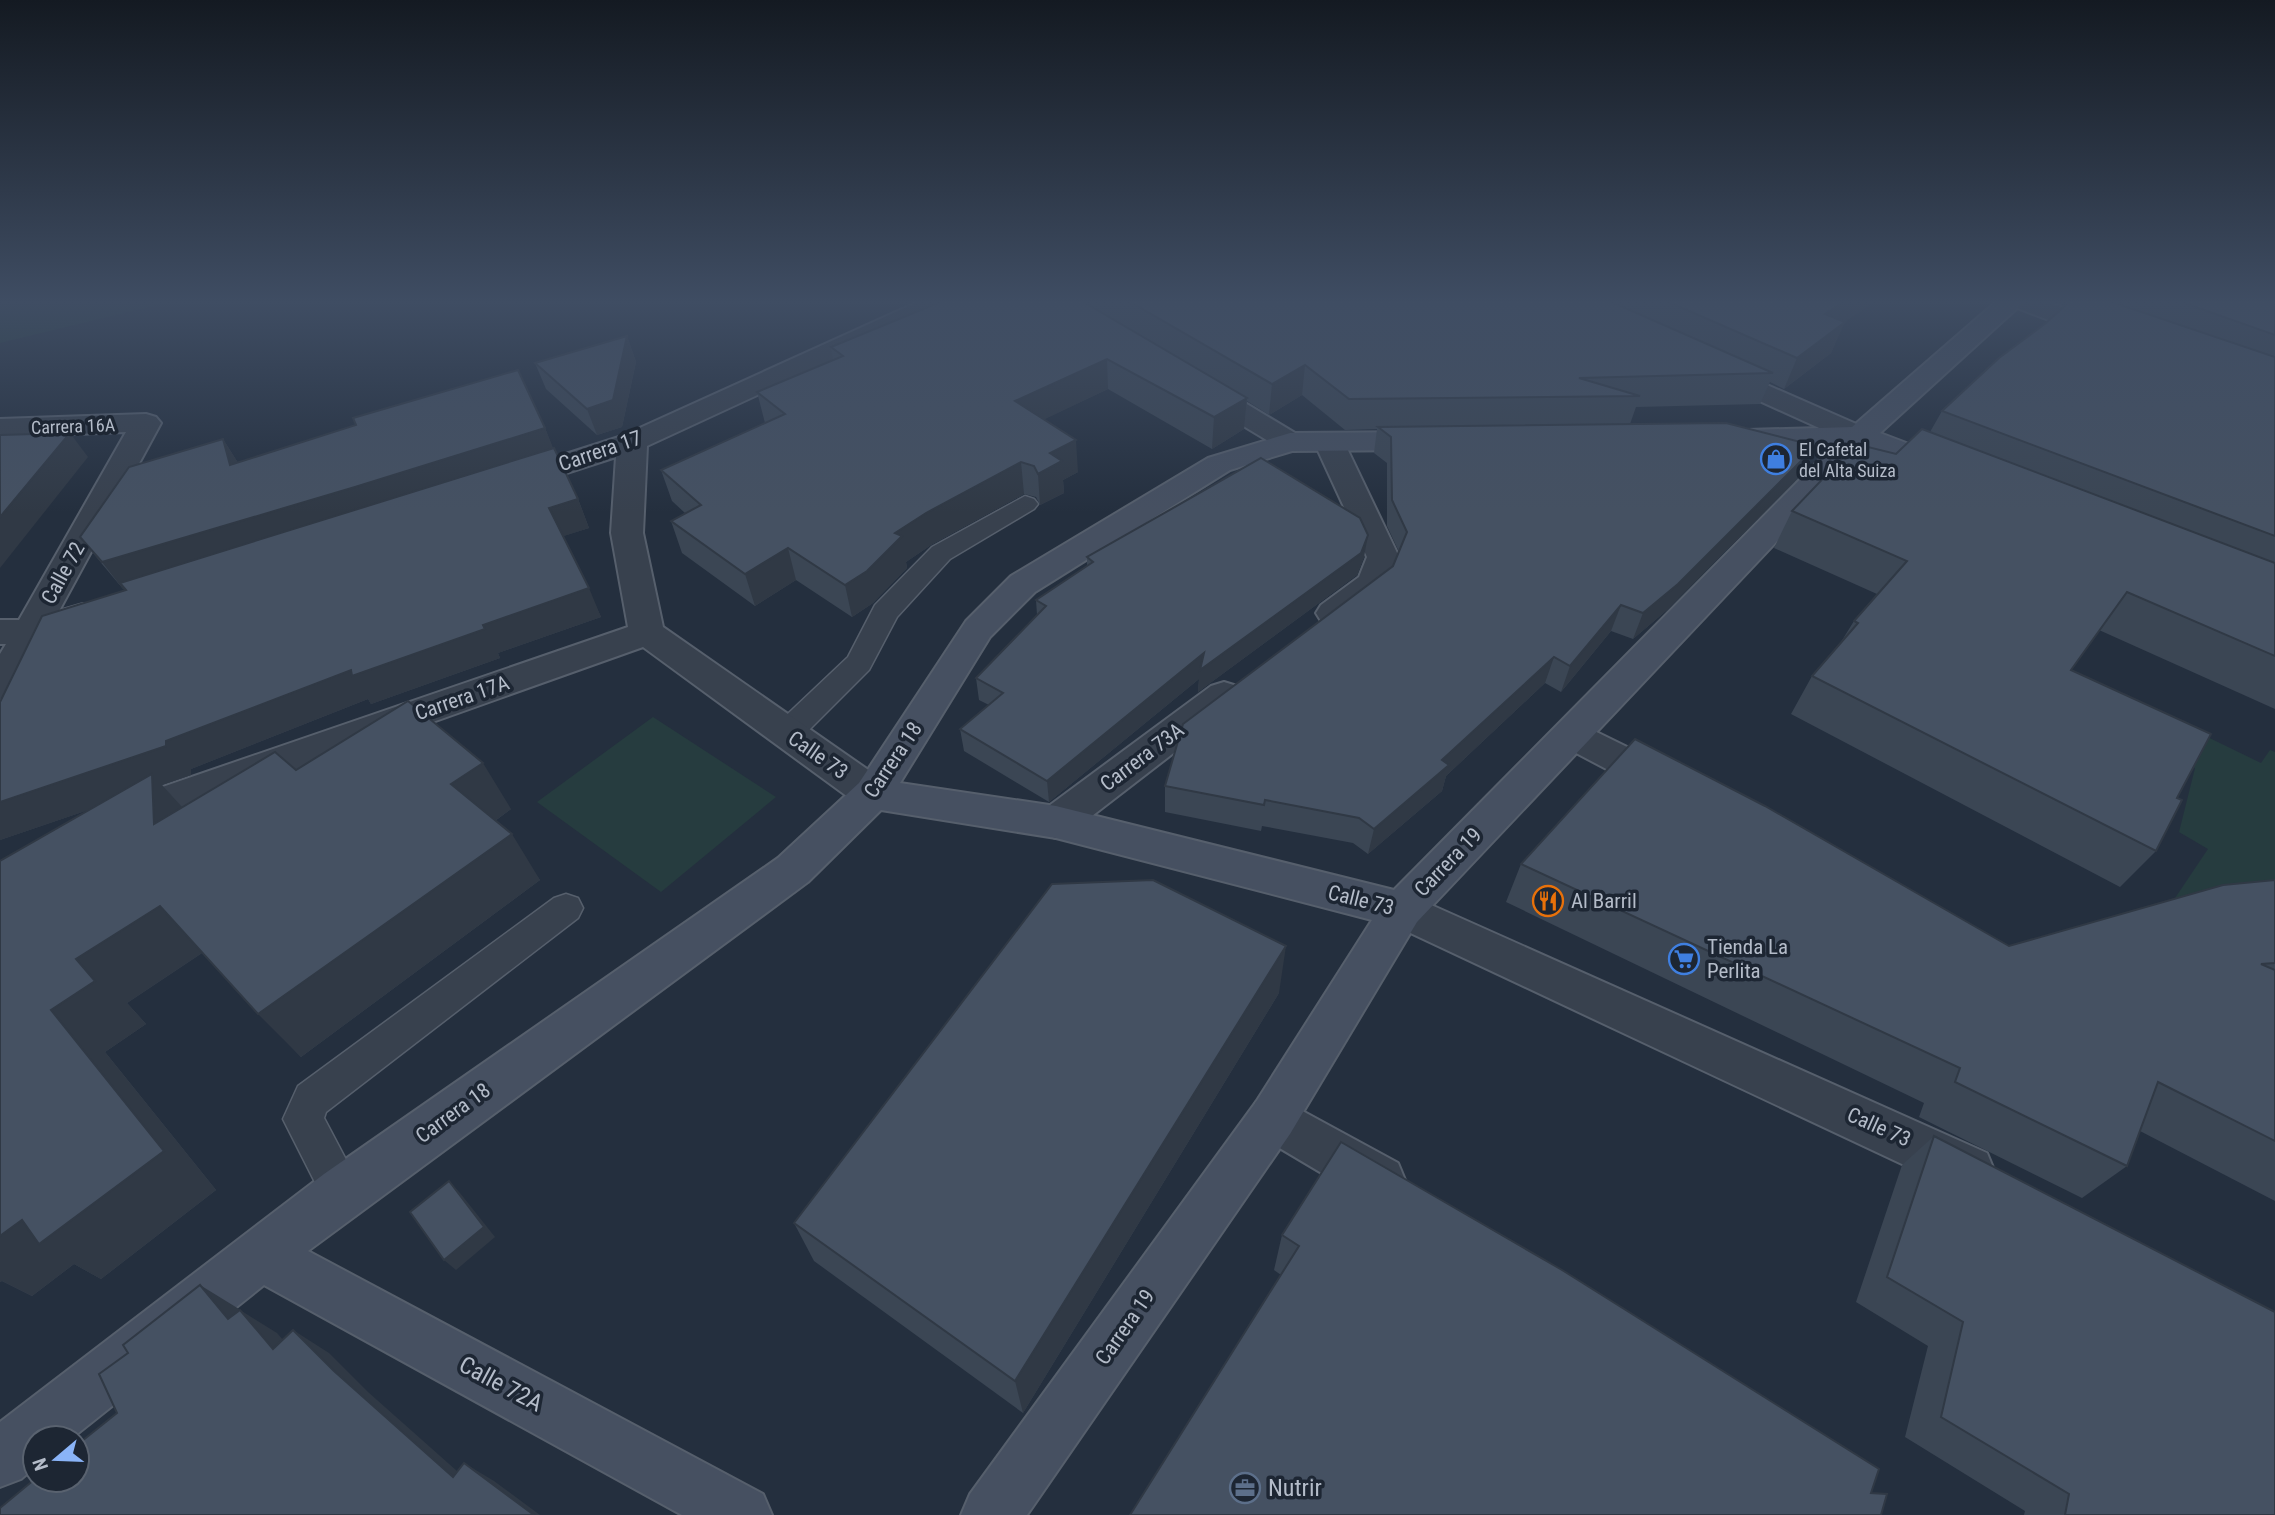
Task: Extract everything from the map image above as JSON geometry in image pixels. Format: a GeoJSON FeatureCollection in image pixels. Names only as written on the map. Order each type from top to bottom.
{"type":"FeatureCollection","features":[{"type":"Feature","properties":{"kind":"street","name":"Carrera 17"},"geometry":{"type":"LineString","coordinates":[[487,489],[632,442],[788,371]]}},
{"type":"Feature","properties":{"kind":"street"},"geometry":{"type":"LineString","coordinates":[[1716,371],[1860,436],[1970,478]]}},
{"type":"Feature","properties":{"kind":"street","name":"Carrera 19"},"geometry":{"type":"LineString","coordinates":[[991,1515],[1273,1118],[1402,910],[1860,436],[1934,371]]}},
{"type":"Feature","properties":{"kind":"street"},"geometry":{"type":"LineString","coordinates":[[1184,378],[1290,442]]}},
{"type":"Feature","properties":{"kind":"street","name":"Carrera 16A"},"geometry":{"type":"LineString","coordinates":[[0,428],[146,423]]}},
{"type":"Feature","properties":{"kind":"street","name":"Calle 72"},"geometry":{"type":"LineString","coordinates":[[0,685],[15,632],[146,423]]}},
{"type":"Feature","properties":{"kind":"street"},"geometry":{"type":"LineString","coordinates":[[1693,438],[1860,436]]}},
{"type":"Feature","properties":{"kind":"street","name":"Carrera 18"},"geometry":{"type":"LineString","coordinates":[[0,1458],[342,1192],[793,870],[873,794],[978,629],[1023,584],[1219,464],[1290,442],[1455,440]]}},
{"type":"Feature","properties":{"kind":"street"},"geometry":{"type":"LineString","coordinates":[[632,442],[627,533],[647,633]]}},
{"type":"Feature","properties":{"kind":"street"},"geometry":{"type":"LineString","coordinates":[[1307,632],[1373,583],[1383,556],[1329,442]]}},
{"type":"Feature","properties":{"kind":"street"},"geometry":{"type":"LineString","coordinates":[[15,632],[108,608]]}},
{"type":"Feature","properties":{"kind":"street","name":"Calle 73"},"geometry":{"type":"LineString","coordinates":[[647,633],[873,794],[1056,822],[1402,910],[1942,1155],[2003,1188]]}},
{"type":"Feature","properties":{"kind":"street","name":"Carrera 17A"},"geometry":{"type":"LineString","coordinates":[[92,828],[647,633]]}},
{"type":"Feature","properties":{"kind":"street","name":"Carrera 73A"},"geometry":{"type":"LineString","coordinates":[[1056,822],[1253,674]]}},
{"type":"Feature","properties":{"kind":"street"},"geometry":{"type":"LineString","coordinates":[[1572,734],[1694,798]]}},
{"type":"Feature","properties":{"kind":"street"},"geometry":{"type":"LineString","coordinates":[[1273,1118],[1417,1202]]}},
{"type":"Feature","properties":{"kind":"street","name":"Calle 72A"},"geometry":{"type":"LineString","coordinates":[[260,1254],[742,1515]]}},
{"type":"Feature","properties":{"kind":"lane"},"geometry":{"type":"LineString","coordinates":[[787,733],[859,663],[885,612],[941,552],[1025,504]]}},
{"type":"Feature","properties":{"kind":"lane"},"geometry":{"type":"LineString","coordinates":[[342,1192],[303,1119],[312,1099],[566,908]]}},
{"type":"Feature","properties":{"kind":"green space"},"geometry":{"type":"Polygon","coordinates":[[[2123,696],[2261,763],[2270,750],[2275,752],[2275,901],[2165,913],[2208,849],[2179,832],[2195,768],[2112,722],[2123,696]]]}},
{"type":"Feature","properties":{"kind":"green space"},"geometry":{"type":"Polygon","coordinates":[[[653,717],[776,797],[661,892],[537,802],[653,717]]]}},
{"type":"Feature","properties":{"kind":"building"},"geometry":{"type":"Polygon","coordinates":[[[518,371],[545,428],[102,562],[80,537],[129,467],[223,439],[230,465],[356,425],[353,418],[518,371]]]}},
{"type":"Feature","properties":{"kind":"building"},"geometry":{"type":"Polygon","coordinates":[[[544,371],[619,371],[613,400],[587,409],[544,371]]]}},
{"type":"Feature","properties":{"kind":"building"},"geometry":{"type":"Polygon","coordinates":[[[808,371],[1081,371],[1015,401],[1076,440],[1050,453],[1062,461],[1038,474],[1034,466],[1021,462],[926,513],[895,533],[902,536],[867,571],[845,585],[788,548],[745,574],[671,521],[701,505],[661,470],[785,414],[757,392],[808,371]]]}},
{"type":"Feature","properties":{"kind":"building"},"geometry":{"type":"Polygon","coordinates":[[[1129,371],[1200,371],[1247,398],[1214,417],[1129,371]]]}},
{"type":"Feature","properties":{"kind":"building"},"geometry":{"type":"Polygon","coordinates":[[[1249,371],[1295,371],[1272,384],[1249,371]]]}},
{"type":"Feature","properties":{"kind":"building"},"geometry":{"type":"Polygon","coordinates":[[[1312,371],[1768,371],[1773,373],[1579,378],[1640,396],[1349,399],[1312,371]]]}},
{"type":"Feature","properties":{"kind":"building"},"geometry":{"type":"Polygon","coordinates":[[[1985,371],[2275,371],[2275,536],[1942,411],[1985,371]]]}},
{"type":"Feature","properties":{"kind":"building"},"geometry":{"type":"Polygon","coordinates":[[[1726,423],[1816,446],[1678,584],[1643,613],[1621,605],[1570,666],[1554,657],[1442,760],[1449,765],[1374,829],[1359,818],[1265,800],[1264,805],[1165,786],[1183,724],[1393,566],[1407,532],[1392,500],[1391,437],[1378,427],[1726,423]]]}},
{"type":"Feature","properties":{"kind":"building"},"geometry":{"type":"Polygon","coordinates":[[[1922,429],[2275,563],[2275,656],[2127,592],[2071,670],[2211,734],[2177,798],[2182,800],[2156,851],[1812,676],[1858,623],[1854,621],[1907,561],[1792,511],[1856,444],[1896,454],[1922,429]]]}},
{"type":"Feature","properties":{"kind":"building"},"geometry":{"type":"Polygon","coordinates":[[[70,433],[0,517],[0,435],[70,433]]]}},
{"type":"Feature","properties":{"kind":"building"},"geometry":{"type":"Polygon","coordinates":[[[554,448],[578,499],[549,508],[589,588],[483,625],[485,629],[352,676],[351,670],[166,741],[166,746],[0,802],[0,702],[42,616],[126,590],[120,583],[554,448]]]}},
{"type":"Feature","properties":{"kind":"building"},"geometry":{"type":"Polygon","coordinates":[[[1261,458],[1360,518],[1368,535],[1361,553],[1200,670],[1204,653],[1047,781],[960,729],[1003,693],[976,678],[1046,606],[1036,600],[1093,562],[1087,557],[1261,458]]]}},
{"type":"Feature","properties":{"kind":"building"},"geometry":{"type":"Polygon","coordinates":[[[408,701],[483,763],[451,784],[512,834],[258,1014],[160,906],[76,959],[95,981],[51,1010],[164,1151],[39,1244],[22,1220],[0,1236],[0,861],[152,774],[154,824],[275,752],[296,770],[408,701]]]}},
{"type":"Feature","properties":{"kind":"building"},"geometry":{"type":"Polygon","coordinates":[[[1635,739],[1765,806],[2009,946],[2223,885],[2275,880],[2275,963],[2261,964],[2275,970],[2275,1141],[2158,1082],[2127,1166],[1955,1082],[1960,1068],[1521,864],[1635,739]]]}},
{"type":"Feature","properties":{"kind":"building"},"geometry":{"type":"Polygon","coordinates":[[[1153,880],[1286,946],[1015,1381],[794,1223],[1052,884],[1153,880]]]}},
{"type":"Feature","properties":{"kind":"building"},"geometry":{"type":"Polygon","coordinates":[[[1934,1136],[2275,1312],[2275,1515],[2065,1515],[2069,1494],[1941,1417],[1963,1322],[1887,1277],[1934,1136]]]}},
{"type":"Feature","properties":{"kind":"building"},"geometry":{"type":"Polygon","coordinates":[[[1341,1142],[1562,1270],[1879,1469],[1871,1493],[1887,1494],[1881,1515],[1130,1515],[1299,1246],[1282,1235],[1341,1142]]]}},
{"type":"Feature","properties":{"kind":"building"},"geometry":{"type":"Polygon","coordinates":[[[449,1181],[484,1227],[444,1260],[410,1212],[449,1181]]]}},
{"type":"Feature","properties":{"kind":"building"},"geometry":{"type":"Polygon","coordinates":[[[200,1285],[228,1319],[240,1310],[273,1349],[293,1330],[334,1371],[453,1477],[464,1463],[534,1515],[0,1515],[0,1508],[21,1491],[21,1494],[91,1494],[91,1434],[117,1413],[99,1374],[128,1353],[123,1345],[200,1285]]]}},
{"type":"Feature","properties":{"kind":"place","name":"El Cafetal del Alta Suiza"},"geometry":{"type":"Point","coordinates":[1776,459]}},
{"type":"Feature","properties":{"kind":"place","name":"Al Barril"},"geometry":{"type":"Point","coordinates":[1548,901]}},
{"type":"Feature","properties":{"kind":"place","name":"Tienda La Perlita"},"geometry":{"type":"Point","coordinates":[1684,959]}},
{"type":"Feature","properties":{"kind":"place","name":"Nutrir"},"geometry":{"type":"Point","coordinates":[1245,1488]}}]}
